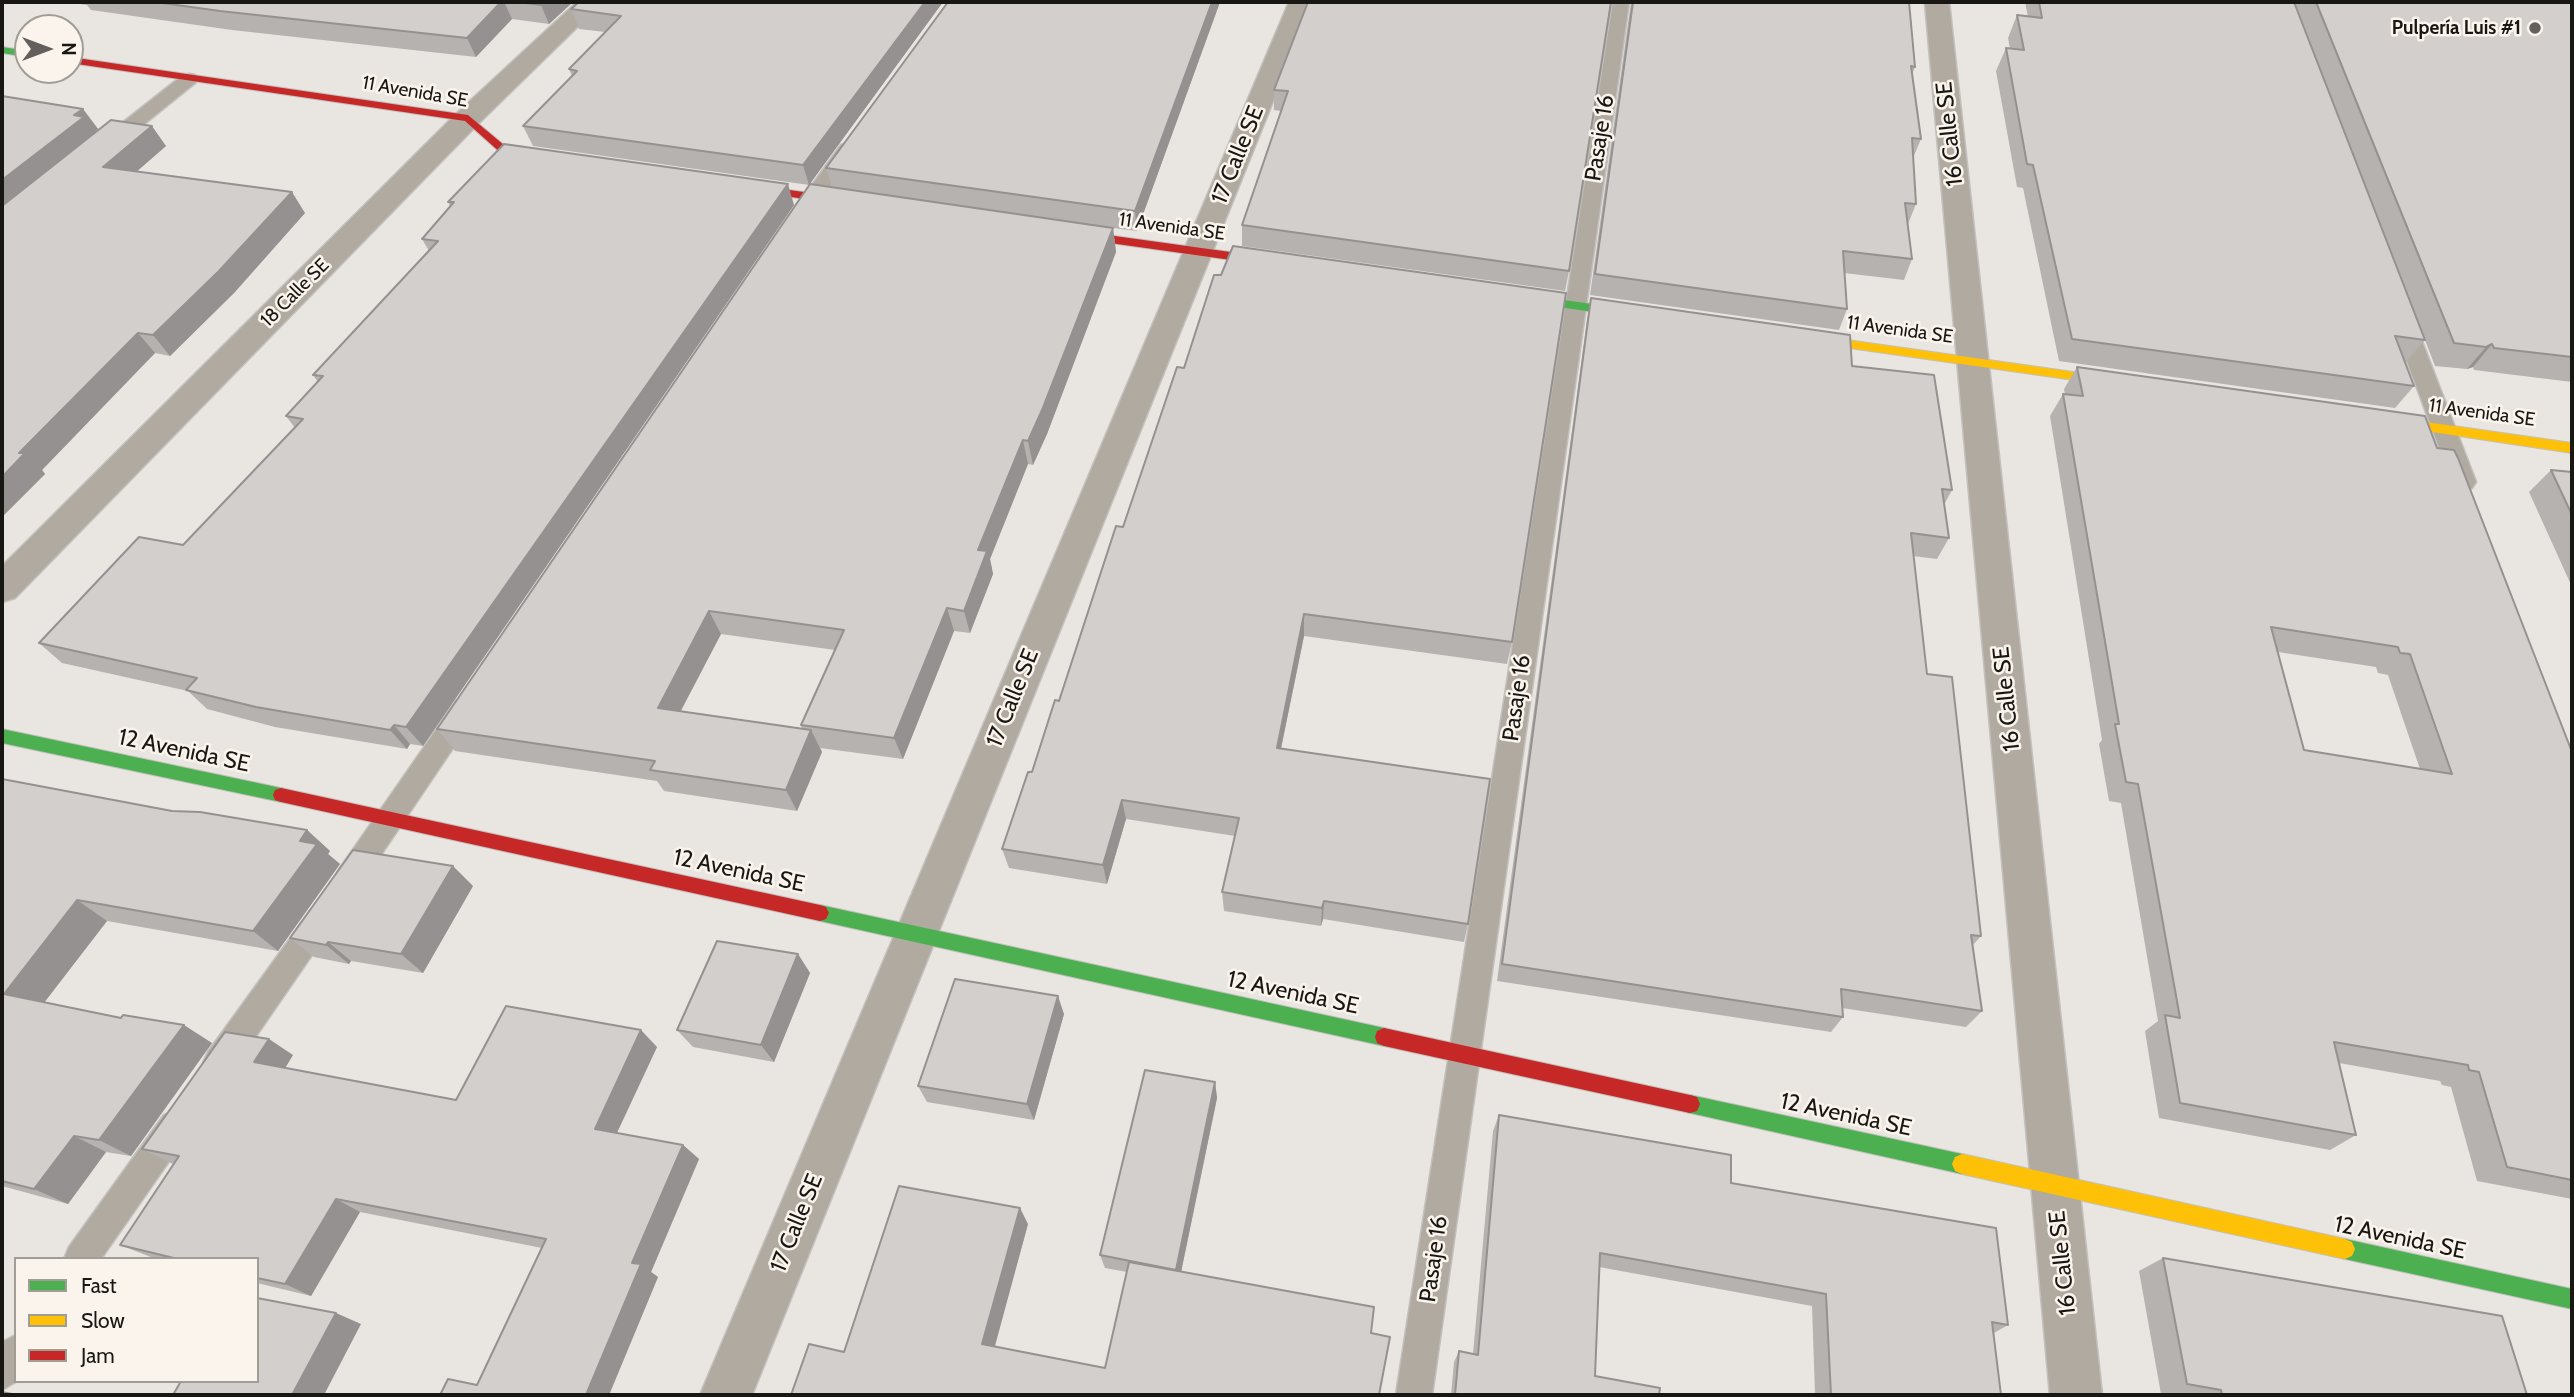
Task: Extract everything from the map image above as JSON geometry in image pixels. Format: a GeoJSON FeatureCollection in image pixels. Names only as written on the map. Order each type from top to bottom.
{"type":"FeatureCollection","features":[{"type":"Feature","properties":{"kind":"street","name":"18 Calle SE"},"geometry":{"type":"LineString","coordinates":[[2,589],[468,118],[591,2]]}},
{"type":"Feature","properties":{"kind":"street","name":"17 Calle SE"},"geometry":{"type":"LineString","coordinates":[[726,1395],[1301,2]]}},
{"type":"Feature","properties":{"kind":"street","name":"16 Calle SE"},"geometry":{"type":"LineString","coordinates":[[1937,2],[2076,1395]]}},
{"type":"Feature","properties":{"kind":"street","name":"11 Avenida SE"},"geometry":{"type":"LineString","coordinates":[[84,62],[468,118],[507,153],[573,163]]}},
{"type":"Feature","properties":{"kind":"street"},"geometry":{"type":"LineString","coordinates":[[720,184],[868,205]]}},
{"type":"Feature","properties":{"kind":"street","name":"11 Avenida SE"},"geometry":{"type":"LineString","coordinates":[[1046,230],[1292,265]]}},
{"type":"Feature","properties":{"kind":"street"},"geometry":{"type":"LineString","coordinates":[[1494,294],[1657,317]]}},
{"type":"Feature","properties":{"kind":"street","name":"11 Avenida SE"},"geometry":{"type":"LineString","coordinates":[[1781,335],[2139,386]]}},
{"type":"Feature","properties":{"kind":"street","name":"11 Avenida SE"},"geometry":{"type":"LineString","coordinates":[[2360,417],[2572,448]]}},
{"type":"Feature","properties":{"kind":"street","name":"12 Avenida SE"},"geometry":{"type":"LineString","coordinates":[[2,736],[917,933],[2572,1299]]}},
{"type":"Feature","properties":{"kind":"lane","name":"Pasaje 16"},"geometry":{"type":"LineString","coordinates":[[1413,1395],[1621,2]]}},
{"type":"Feature","properties":{"kind":"lane"},"geometry":{"type":"LineString","coordinates":[[85,162],[189,79]]}},
{"type":"Feature","properties":{"kind":"lane"},"geometry":{"type":"LineString","coordinates":[[790,232],[860,132]]}},
{"type":"Feature","properties":{"kind":"lane"},"geometry":{"type":"LineString","coordinates":[[2395,300],[2473,507]]}},
{"type":"Feature","properties":{"kind":"lane"},"geometry":{"type":"LineString","coordinates":[[209,1078],[478,691]]}},
{"type":"Feature","properties":{"kind":"lane"},"geometry":{"type":"LineString","coordinates":[[82,1257],[193,1101]]}},
{"type":"Feature","properties":{"kind":"lane"},"geometry":{"type":"LineString","coordinates":[[2,1372],[14,1355]]}},
{"type":"Feature","properties":{"kind":"building"},"geometry":{"type":"Polygon","coordinates":[[[155,2],[501,2],[467,38],[155,2]]]}},
{"type":"Feature","properties":{"kind":"building"},"geometry":{"type":"Polygon","coordinates":[[[518,2],[544,2],[541,5],[518,2]]]}},
{"type":"Feature","properties":{"kind":"building"},"geometry":{"type":"Polygon","coordinates":[[[579,2],[925,2],[803,165],[523,126],[577,71],[569,69],[621,16],[571,9],[579,2]]]}},
{"type":"Feature","properties":{"kind":"building"},"geometry":{"type":"Polygon","coordinates":[[[948,2],[1212,2],[1135,211],[826,168],[948,2]]]}},
{"type":"Feature","properties":{"kind":"building"},"geometry":{"type":"Polygon","coordinates":[[[1308,2],[1611,2],[1569,271],[1242,225],[1288,91],[1274,90],[1308,2]]]}},
{"type":"Feature","properties":{"kind":"building"},"geometry":{"type":"Polygon","coordinates":[[[1633,2],[1909,2],[1915,67],[1911,66],[1921,139],[1912,138],[1916,204],[1905,203],[1912,259],[1843,251],[1847,309],[1595,274],[1633,2]]]}},
{"type":"Feature","properties":{"kind":"building"},"geometry":{"type":"Polygon","coordinates":[[[2039,2],[2294,2],[2425,340],[2395,336],[2414,386],[2072,339],[2033,165],[2027,164],[2006,48],[2024,50],[2017,15],[2042,18],[2039,2]]]}},
{"type":"Feature","properties":{"kind":"building"},"geometry":{"type":"Polygon","coordinates":[[[2316,2],[2572,2],[2572,357],[2494,348],[2492,344],[2486,347],[2454,343],[2316,2]]]}},
{"type":"Feature","properties":{"kind":"building"},"geometry":{"type":"Polygon","coordinates":[[[2,96],[83,109],[74,115],[84,117],[2,180],[2,96]]]}},
{"type":"Feature","properties":{"kind":"building"},"geometry":{"type":"Polygon","coordinates":[[[111,120],[152,126],[103,167],[292,192],[218,272],[153,335],[138,333],[19,453],[25,453],[2,477],[2,206],[111,120]]]}},
{"type":"Feature","properties":{"kind":"building"},"geometry":{"type":"Polygon","coordinates":[[[504,144],[788,184],[406,727],[394,725],[390,730],[256,707],[186,690],[197,678],[39,643],[139,537],[183,545],[303,419],[286,416],[323,376],[313,375],[438,241],[422,239],[454,202],[448,202],[504,144]]]}},
{"type":"Feature","properties":{"kind":"building"},"geometry":{"type":"Polygon","coordinates":[[[810,184],[1113,228],[1042,410],[1028,441],[1023,440],[978,550],[987,551],[964,611],[947,608],[894,738],[801,725],[844,630],[709,611],[658,708],[811,730],[786,790],[650,770],[655,761],[437,729],[810,184]]]}},
{"type":"Feature","properties":{"kind":"building"},"geometry":{"type":"Polygon","coordinates":[[[1233,246],[1566,293],[1512,642],[1304,614],[1277,748],[1490,779],[1468,924],[1324,901],[1322,908],[1222,892],[1239,818],[1122,800],[1103,865],[1002,849],[1028,772],[1032,772],[1055,700],[1059,701],[1116,526],[1123,527],[1177,367],[1184,368],[1214,275],[1221,275],[1233,246]]]}},
{"type":"Feature","properties":{"kind":"building"},"geometry":{"type":"Polygon","coordinates":[[[1591,298],[1850,335],[1852,366],[1934,375],[1952,490],[1942,489],[1949,538],[1911,533],[1927,674],[1952,677],[1981,936],[1971,935],[1982,1011],[1841,989],[1843,1017],[1502,964],[1591,298]]]}},
{"type":"Feature","properties":{"kind":"building"},"geometry":{"type":"Polygon","coordinates":[[[2077,367],[2425,416],[2437,448],[2454,450],[2572,752],[2572,1180],[2507,1167],[2479,1072],[2469,1070],[2468,1065],[2334,1042],[2356,1135],[2180,1103],[2165,1015],[2180,1018],[2138,784],[2126,782],[2115,724],[2119,724],[2063,394],[2083,396],[2077,367]],[[2271,627],[2304,750],[2452,774],[2410,654],[2400,653],[2398,647],[2271,627]]]}},
{"type":"Feature","properties":{"kind":"building"},"geometry":{"type":"Polygon","coordinates":[[[2551,470],[2572,472],[2572,515],[2551,470]]]}},
{"type":"Feature","properties":{"kind":"building"},"geometry":{"type":"Polygon","coordinates":[[[2,779],[172,811],[200,812],[307,830],[300,841],[317,844],[253,931],[77,900],[4,994],[121,1018],[123,1015],[184,1025],[99,1140],[74,1136],[34,1189],[2,1181],[2,779]]]}},
{"type":"Feature","properties":{"kind":"building"},"geometry":{"type":"Polygon","coordinates":[[[353,850],[453,866],[401,954],[290,938],[353,850]]]}},
{"type":"Feature","properties":{"kind":"building"},"geometry":{"type":"Polygon","coordinates":[[[717,941],[798,954],[761,1045],[677,1030],[717,941]]]}},
{"type":"Feature","properties":{"kind":"building"},"geometry":{"type":"Polygon","coordinates":[[[955,979],[1058,996],[1027,1104],[918,1086],[955,979]]]}},
{"type":"Feature","properties":{"kind":"building"},"geometry":{"type":"Polygon","coordinates":[[[506,1006],[641,1030],[595,1129],[683,1145],[632,1263],[641,1264],[586,1395],[440,1395],[448,1379],[477,1385],[546,1239],[336,1199],[285,1284],[259,1278],[259,1257],[170,1257],[120,1245],[179,1156],[142,1149],[225,1032],[269,1039],[254,1062],[456,1100],[506,1006]]]}},
{"type":"Feature","properties":{"kind":"building"},"geometry":{"type":"Polygon","coordinates":[[[1145,1070],[1215,1082],[1176,1270],[1100,1255],[1145,1070]]]}},
{"type":"Feature","properties":{"kind":"building"},"geometry":{"type":"Polygon","coordinates":[[[1499,1115],[1731,1155],[1731,1183],[1996,1228],[2008,1325],[1992,1322],[2001,1395],[1831,1395],[1826,1294],[1600,1253],[1595,1376],[1660,1388],[1659,1395],[1455,1395],[1459,1351],[1478,1355],[1499,1115]]]}},
{"type":"Feature","properties":{"kind":"building"},"geometry":{"type":"Polygon","coordinates":[[[899,1186],[1020,1208],[982,1344],[1105,1368],[1129,1262],[1374,1307],[1371,1333],[1390,1337],[1379,1395],[791,1395],[809,1344],[844,1352],[899,1186]]]}},
{"type":"Feature","properties":{"kind":"building"},"geometry":{"type":"Polygon","coordinates":[[[2163,1258],[2502,1316],[2527,1395],[2222,1395],[2221,1390],[2187,1384],[2163,1258]]]}},
{"type":"Feature","properties":{"kind":"building"},"geometry":{"type":"Polygon","coordinates":[[[259,1298],[336,1313],[292,1395],[173,1395],[180,1383],[259,1383],[259,1298]]]}},
{"type":"Feature","properties":{"kind":"traffic: fast"},"geometry":{"type":"LineString","coordinates":[[2,50],[14,52]]}},
{"type":"Feature","properties":{"kind":"traffic: fast"},"geometry":{"type":"LineString","coordinates":[[1514,297],[1642,315]]}},
{"type":"Feature","properties":{"kind":"traffic: fast"},"geometry":{"type":"LineString","coordinates":[[2,736],[281,795]]}},
{"type":"Feature","properties":{"kind":"traffic: fast"},"geometry":{"type":"LineString","coordinates":[[820,913],[1384,1037]]}},
{"type":"Feature","properties":{"kind":"traffic: fast"},"geometry":{"type":"LineString","coordinates":[[1690,1104],[1962,1164]]}},
{"type":"Feature","properties":{"kind":"traffic: fast"},"geometry":{"type":"LineString","coordinates":[[2345,1249],[2572,1299]]}},
{"type":"Feature","properties":{"kind":"traffic: slow"},"geometry":{"type":"LineString","coordinates":[[1798,337],[2123,383]]}},
{"type":"Feature","properties":{"kind":"traffic: slow"},"geometry":{"type":"LineString","coordinates":[[2377,420],[2572,448]]}},
{"type":"Feature","properties":{"kind":"traffic: slow"},"geometry":{"type":"LineString","coordinates":[[1962,1164],[2345,1249]]}},
{"type":"Feature","properties":{"kind":"traffic: jam"},"geometry":{"type":"LineString","coordinates":[[84,62],[468,118],[507,153],[550,159]]}},
{"type":"Feature","properties":{"kind":"traffic: jam"},"geometry":{"type":"LineString","coordinates":[[738,186],[855,203]]}},
{"type":"Feature","properties":{"kind":"traffic: jam"},"geometry":{"type":"LineString","coordinates":[[1064,233],[1281,263]]}},
{"type":"Feature","properties":{"kind":"traffic: jam"},"geometry":{"type":"LineString","coordinates":[[281,795],[820,913]]}},
{"type":"Feature","properties":{"kind":"traffic: jam"},"geometry":{"type":"LineString","coordinates":[[1384,1037],[1690,1104]]}},
{"type":"Feature","properties":{"kind":"place","name":"Pulpería Luis #1"},"geometry":{"type":"Point","coordinates":[2535,28]}}]}
